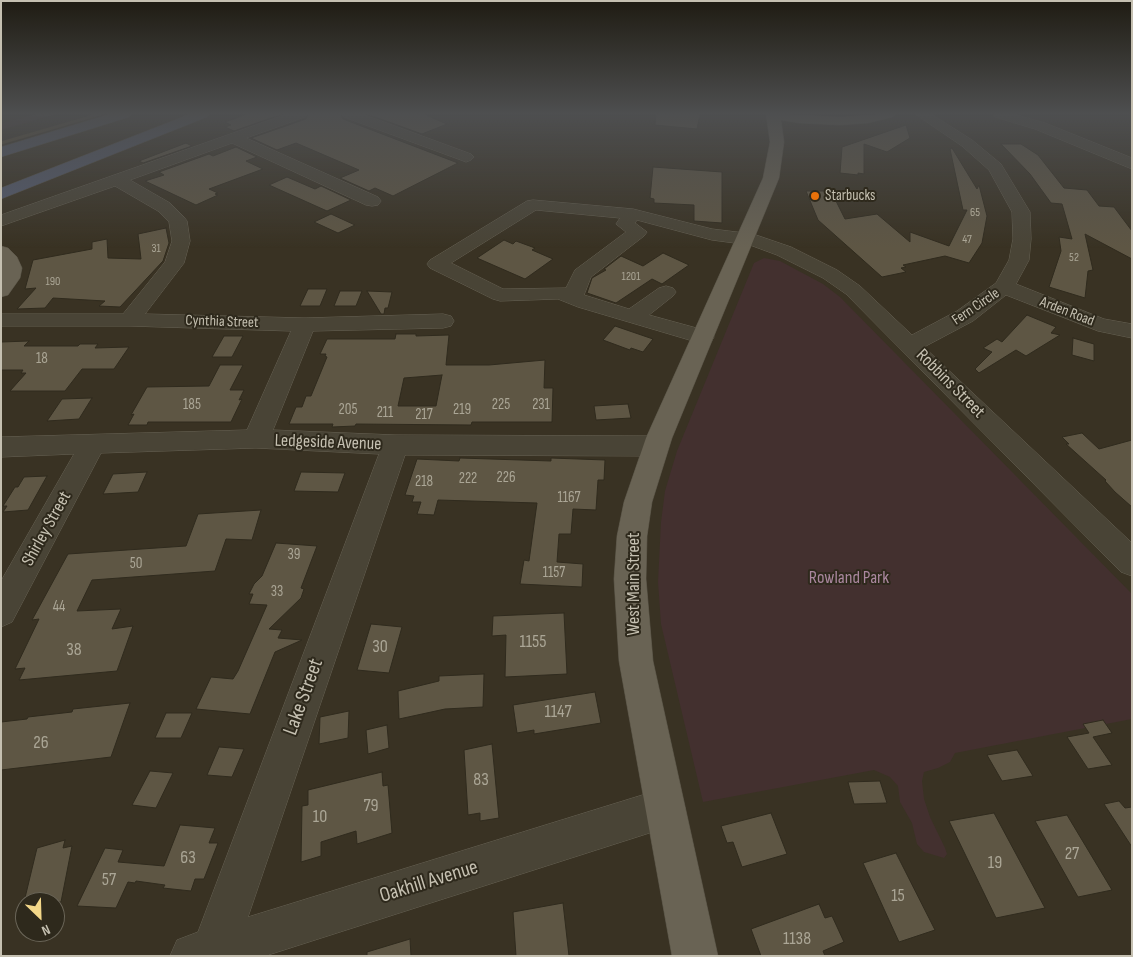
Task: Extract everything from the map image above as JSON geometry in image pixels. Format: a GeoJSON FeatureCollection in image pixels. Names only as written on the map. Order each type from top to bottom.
{"type":"FeatureCollection","features":[{"type":"Feature","properties":{"kind":"highway"},"geometry":{"type":"LineString","coordinates":[[1,195],[92,159]]}},
{"type":"Feature","properties":{"kind":"main road","name":"West Main Street"},"geometry":{"type":"LineString","coordinates":[[695,956],[636,661],[630,579],[632,536],[638,502],[656,446],[745,239],[773,169],[774,159]]}},
{"type":"Feature","properties":{"kind":"main road"},"geometry":{"type":"LineString","coordinates":[[1,252],[10,261],[12,268],[10,278],[1,291]]}},
{"type":"Feature","properties":{"kind":"street"},"geometry":{"type":"LineString","coordinates":[[1,221],[175,159]]}},
{"type":"Feature","properties":{"kind":"street"},"geometry":{"type":"LineString","coordinates":[[280,159],[372,201]]}},
{"type":"Feature","properties":{"kind":"street","name":"Fern Circle"},"geometry":{"type":"LineString","coordinates":[[910,345],[966,316],[1004,287],[1019,260],[1022,239],[1021,212],[995,167],[985,159]]}},
{"type":"Feature","properties":{"kind":"street"},"geometry":{"type":"LineString","coordinates":[[1119,159],[1132,164]]}},
{"type":"Feature","properties":{"kind":"street"},"geometry":{"type":"LineString","coordinates":[[117,180],[164,207],[178,221],[181,241],[174,263],[129,320]]}},
{"type":"Feature","properties":{"kind":"street","name":"Robbins Street"},"geometry":{"type":"LineString","coordinates":[[572,298],[561,293],[500,295],[437,264],[533,205],[633,214],[712,234],[745,239],[784,251],[837,278],[853,290],[1132,564]]}},
{"type":"Feature","properties":{"kind":"street"},"geometry":{"type":"LineString","coordinates":[[633,214],[625,224],[638,232],[582,274],[572,298],[703,337]]}},
{"type":"Feature","properties":{"kind":"street","name":"Arden Road"},"geometry":{"type":"LineString","coordinates":[[1004,287],[1098,324],[1132,331]]}},
{"type":"Feature","properties":{"kind":"street"},"geometry":{"type":"LineString","coordinates":[[632,317],[666,292]]}},
{"type":"Feature","properties":{"kind":"street","name":"Cynthia Street"},"geometry":{"type":"LineString","coordinates":[[1,320],[129,320],[305,324],[443,321]]}},
{"type":"Feature","properties":{"kind":"street"},"geometry":{"type":"LineString","coordinates":[[256,439],[305,324]]}},
{"type":"Feature","properties":{"kind":"street","name":"Ledgeside Avenue"},"geometry":{"type":"LineString","coordinates":[[1,447],[92,446],[256,439],[394,445],[656,446]]}},
{"type":"Feature","properties":{"kind":"street","name":"Lake Street"},"geometry":{"type":"LineString","coordinates":[[204,952],[394,445]]}},
{"type":"Feature","properties":{"kind":"street","name":"Shirley Street"},"geometry":{"type":"LineString","coordinates":[[1,612],[92,446]]}},
{"type":"Feature","properties":{"kind":"street","name":"Oakhill Avenue"},"geometry":{"type":"LineString","coordinates":[[204,952],[665,808]]}},
{"type":"Feature","properties":{"kind":"green space","name":"Rowland Park"},"geometry":{"type":"Polygon","coordinates":[[[764,258],[780,261],[823,284],[840,297],[1132,594],[1132,719],[955,753],[950,762],[924,772],[922,781],[924,799],[930,817],[945,848],[947,854],[944,858],[924,852],[917,844],[912,823],[900,802],[898,786],[890,777],[874,770],[703,802],[661,624],[658,582],[661,522],[665,491],[677,451],[754,263],[764,258]]]}},
{"type":"Feature","properties":{"kind":"building"},"geometry":{"type":"Polygon","coordinates":[[[145,159],[156,159],[143,163],[139,161],[145,159]]]}},
{"type":"Feature","properties":{"kind":"building"},"geometry":{"type":"Polygon","coordinates":[[[196,159],[252,159],[246,161],[263,169],[209,189],[218,193],[215,194],[218,195],[196,205],[145,181],[164,175],[159,172],[196,159]]]}},
{"type":"Feature","properties":{"kind":"building"},"geometry":{"type":"Polygon","coordinates":[[[333,159],[447,159],[458,163],[393,196],[375,188],[369,191],[340,178],[359,170],[333,159]]]}},
{"type":"Feature","properties":{"kind":"building"},"geometry":{"type":"Polygon","coordinates":[[[841,159],[864,159],[864,174],[840,173],[841,159]]]}},
{"type":"Feature","properties":{"kind":"building"},"geometry":{"type":"Polygon","coordinates":[[[952,159],[958,159],[977,189],[979,185],[987,216],[982,243],[969,263],[945,256],[903,265],[906,267],[901,268],[906,272],[882,277],[818,220],[806,191],[831,191],[845,219],[877,214],[910,242],[910,232],[949,246],[967,210],[963,210],[952,159]]]}},
{"type":"Feature","properties":{"kind":"building"},"geometry":{"type":"Polygon","coordinates":[[[1015,159],[1041,159],[1064,188],[1087,190],[1099,206],[1114,207],[1132,231],[1132,259],[1085,234],[1093,270],[1088,271],[1085,298],[1049,287],[1061,251],[1059,237],[1072,239],[1062,204],[1051,203],[1030,174],[1015,159]]]}},
{"type":"Feature","properties":{"kind":"building"},"geometry":{"type":"Polygon","coordinates":[[[653,167],[722,172],[722,223],[694,221],[694,205],[654,203],[654,199],[650,198],[653,167]]]}},
{"type":"Feature","properties":{"kind":"building"},"geometry":{"type":"Polygon","coordinates":[[[287,177],[315,189],[321,186],[351,200],[327,211],[269,185],[287,177]]]}},
{"type":"Feature","properties":{"kind":"building"},"geometry":{"type":"Polygon","coordinates":[[[331,214],[355,225],[338,233],[314,222],[331,214]]]}},
{"type":"Feature","properties":{"kind":"building"},"geometry":{"type":"Polygon","coordinates":[[[166,228],[169,243],[163,261],[120,307],[99,306],[105,301],[53,298],[45,308],[17,309],[36,288],[25,289],[33,260],[92,249],[92,242],[107,239],[108,258],[141,259],[138,234],[166,228]]]}},
{"type":"Feature","properties":{"kind":"building"},"geometry":{"type":"Polygon","coordinates":[[[504,240],[513,244],[516,241],[535,248],[532,250],[553,259],[525,279],[477,258],[504,240]]]}},
{"type":"Feature","properties":{"kind":"building"},"geometry":{"type":"Polygon","coordinates":[[[663,253],[689,265],[662,284],[652,279],[616,303],[587,293],[592,278],[606,270],[604,269],[621,256],[643,266],[663,253]]]}},
{"type":"Feature","properties":{"kind":"building"},"geometry":{"type":"Polygon","coordinates":[[[308,289],[327,289],[320,306],[300,306],[308,289]]]}},
{"type":"Feature","properties":{"kind":"building"},"geometry":{"type":"Polygon","coordinates":[[[340,291],[362,291],[356,306],[334,306],[340,291]]]}},
{"type":"Feature","properties":{"kind":"building"},"geometry":{"type":"Polygon","coordinates":[[[367,291],[392,292],[388,308],[385,308],[384,314],[381,314],[367,291]]]}},
{"type":"Feature","properties":{"kind":"building"},"geometry":{"type":"Polygon","coordinates":[[[1027,315],[1056,327],[1051,333],[1060,335],[1026,356],[1016,350],[979,373],[975,369],[992,352],[983,348],[997,339],[1002,342],[1027,315]]]}},
{"type":"Feature","properties":{"kind":"building"},"geometry":{"type":"Polygon","coordinates":[[[615,326],[653,339],[643,352],[631,348],[630,350],[603,340],[615,326]]]}},
{"type":"Feature","properties":{"kind":"building"},"geometry":{"type":"Polygon","coordinates":[[[396,334],[416,334],[416,336],[449,335],[446,365],[489,365],[545,360],[544,388],[553,388],[552,422],[472,422],[471,425],[356,424],[355,426],[332,427],[333,424],[289,424],[296,407],[302,407],[306,396],[311,396],[327,357],[325,356],[326,354],[320,354],[327,339],[395,339],[396,334]],[[442,375],[404,378],[398,406],[436,406],[442,375]]]}},
{"type":"Feature","properties":{"kind":"building"},"geometry":{"type":"Polygon","coordinates":[[[224,336],[243,336],[232,357],[212,357],[224,336]]]}},
{"type":"Feature","properties":{"kind":"building"},"geometry":{"type":"Polygon","coordinates":[[[1073,338],[1094,344],[1094,361],[1072,355],[1073,338]]]}},
{"type":"Feature","properties":{"kind":"building"},"geometry":{"type":"Polygon","coordinates":[[[29,341],[24,346],[98,344],[95,348],[129,347],[114,369],[82,369],[65,391],[10,391],[26,373],[21,373],[23,370],[1,370],[1,342],[29,341]]]}},
{"type":"Feature","properties":{"kind":"building"},"geometry":{"type":"Polygon","coordinates":[[[220,365],[243,365],[230,390],[244,390],[239,400],[242,399],[231,422],[148,422],[147,425],[128,425],[134,414],[131,415],[147,387],[209,386],[220,365]]]}},
{"type":"Feature","properties":{"kind":"building"},"geometry":{"type":"Polygon","coordinates":[[[92,398],[79,419],[47,421],[62,399],[92,398]]]}},
{"type":"Feature","properties":{"kind":"building"},"geometry":{"type":"Polygon","coordinates":[[[628,404],[631,418],[596,420],[594,406],[628,404]]]}},
{"type":"Feature","properties":{"kind":"building"},"geometry":{"type":"Polygon","coordinates":[[[1082,433],[1099,449],[1132,440],[1132,507],[1115,492],[1106,480],[1066,444],[1069,444],[1062,437],[1082,433]]]}},
{"type":"Feature","properties":{"kind":"building"},"geometry":{"type":"Polygon","coordinates":[[[460,458],[551,461],[551,458],[605,460],[604,480],[598,480],[596,510],[573,509],[571,534],[559,534],[557,562],[583,564],[582,587],[520,584],[524,560],[529,561],[537,503],[438,500],[434,515],[417,514],[421,502],[412,502],[414,496],[405,495],[417,459],[459,461],[460,458]]]}},
{"type":"Feature","properties":{"kind":"building"},"geometry":{"type":"Polygon","coordinates":[[[147,472],[138,492],[103,494],[113,474],[147,472]]]}},
{"type":"Feature","properties":{"kind":"building"},"geometry":{"type":"Polygon","coordinates":[[[301,472],[345,473],[338,492],[294,491],[301,472]]]}},
{"type":"Feature","properties":{"kind":"building"},"geometry":{"type":"Polygon","coordinates":[[[47,476],[28,510],[3,512],[7,506],[3,506],[24,477],[47,476]]]}},
{"type":"Feature","properties":{"kind":"building"},"geometry":{"type":"Polygon","coordinates":[[[261,510],[252,540],[226,539],[215,571],[92,580],[77,611],[121,609],[112,629],[133,626],[117,671],[19,680],[25,668],[15,669],[39,619],[32,620],[68,554],[186,546],[198,514],[261,510]]]}},
{"type":"Feature","properties":{"kind":"building"},"geometry":{"type":"Polygon","coordinates":[[[276,543],[317,546],[301,588],[304,589],[301,598],[269,629],[282,630],[278,638],[302,640],[275,652],[250,714],[196,709],[211,677],[233,679],[238,671],[267,605],[249,604],[253,594],[249,594],[254,584],[262,576],[276,543]]]}},
{"type":"Feature","properties":{"kind":"building"},"geometry":{"type":"Polygon","coordinates":[[[564,613],[567,674],[505,677],[506,635],[492,636],[493,616],[564,613]]]}},
{"type":"Feature","properties":{"kind":"building"},"geometry":{"type":"Polygon","coordinates":[[[371,624],[402,627],[389,673],[357,670],[371,624]]]}},
{"type":"Feature","properties":{"kind":"building"},"geometry":{"type":"Polygon","coordinates":[[[484,674],[483,707],[445,709],[399,719],[398,691],[439,681],[439,676],[484,674]]]}},
{"type":"Feature","properties":{"kind":"building"},"geometry":{"type":"Polygon","coordinates":[[[595,692],[601,723],[534,734],[534,730],[517,733],[513,705],[595,692]]]}},
{"type":"Feature","properties":{"kind":"building"},"geometry":{"type":"Polygon","coordinates":[[[130,703],[111,757],[1,770],[1,722],[72,712],[73,709],[130,703]]]}},
{"type":"Feature","properties":{"kind":"building"},"geometry":{"type":"Polygon","coordinates":[[[349,711],[348,738],[319,744],[320,717],[349,711]]]}},
{"type":"Feature","properties":{"kind":"building"},"geometry":{"type":"Polygon","coordinates":[[[166,713],[192,713],[181,738],[155,738],[166,713]]]}},
{"type":"Feature","properties":{"kind":"building"},"geometry":{"type":"Polygon","coordinates":[[[1103,720],[1112,733],[1093,737],[1112,765],[1088,769],[1067,737],[1089,733],[1083,724],[1103,720]]]}},
{"type":"Feature","properties":{"kind":"building"},"geometry":{"type":"Polygon","coordinates":[[[387,725],[389,748],[368,754],[366,730],[387,725]]]}},
{"type":"Feature","properties":{"kind":"building"},"geometry":{"type":"Polygon","coordinates":[[[492,744],[499,818],[480,821],[480,813],[468,815],[464,750],[492,744]]]}},
{"type":"Feature","properties":{"kind":"building"},"geometry":{"type":"Polygon","coordinates":[[[219,747],[244,749],[232,777],[207,775],[219,747]]]}},
{"type":"Feature","properties":{"kind":"building"},"geometry":{"type":"Polygon","coordinates":[[[1017,750],[1033,776],[1002,781],[987,755],[1017,750]]]}},
{"type":"Feature","properties":{"kind":"building"},"geometry":{"type":"Polygon","coordinates":[[[150,771],[173,773],[156,808],[132,805],[150,771]]]}},
{"type":"Feature","properties":{"kind":"building"},"geometry":{"type":"Polygon","coordinates":[[[382,772],[383,786],[388,785],[392,833],[357,844],[356,831],[321,842],[321,856],[301,862],[302,806],[308,805],[308,790],[382,772]]]}},
{"type":"Feature","properties":{"kind":"building"},"geometry":{"type":"Polygon","coordinates":[[[880,781],[887,803],[854,804],[848,782],[880,781]]]}},
{"type":"Feature","properties":{"kind":"building"},"geometry":{"type":"Polygon","coordinates":[[[1119,801],[1125,808],[1132,807],[1132,847],[1104,804],[1119,801]]]}},
{"type":"Feature","properties":{"kind":"building"},"geometry":{"type":"Polygon","coordinates":[[[771,813],[787,854],[742,867],[733,842],[727,843],[721,826],[771,813]]]}},
{"type":"Feature","properties":{"kind":"building"},"geometry":{"type":"Polygon","coordinates":[[[994,813],[1045,908],[996,918],[949,821],[994,813]]]}},
{"type":"Feature","properties":{"kind":"building"},"geometry":{"type":"Polygon","coordinates":[[[1067,815],[1112,890],[1078,897],[1035,821],[1067,815]]]}},
{"type":"Feature","properties":{"kind":"building"},"geometry":{"type":"Polygon","coordinates":[[[180,825],[215,828],[209,843],[218,843],[204,879],[195,879],[191,891],[163,888],[165,885],[136,881],[135,883],[128,882],[116,908],[77,906],[105,848],[123,850],[118,862],[164,866],[180,825]]]}},
{"type":"Feature","properties":{"kind":"building"},"geometry":{"type":"Polygon","coordinates":[[[65,840],[63,848],[72,846],[63,892],[26,892],[37,848],[65,840]]]}},
{"type":"Feature","properties":{"kind":"building"},"geometry":{"type":"Polygon","coordinates":[[[896,853],[935,930],[899,942],[863,863],[896,853]]]}},
{"type":"Feature","properties":{"kind":"building"},"geometry":{"type":"Polygon","coordinates":[[[563,903],[569,956],[516,956],[513,912],[563,903]]]}},
{"type":"Feature","properties":{"kind":"building"},"geometry":{"type":"Polygon","coordinates":[[[819,904],[825,918],[832,916],[844,942],[823,951],[825,956],[761,956],[751,929],[819,904]]]}},
{"type":"Feature","properties":{"kind":"building"},"geometry":{"type":"Polygon","coordinates":[[[410,939],[411,956],[367,956],[367,952],[410,939]]]}},
{"type":"Feature","properties":{"kind":"place","name":"Starbucks"},"geometry":{"type":"Point","coordinates":[815,196]}}]}
